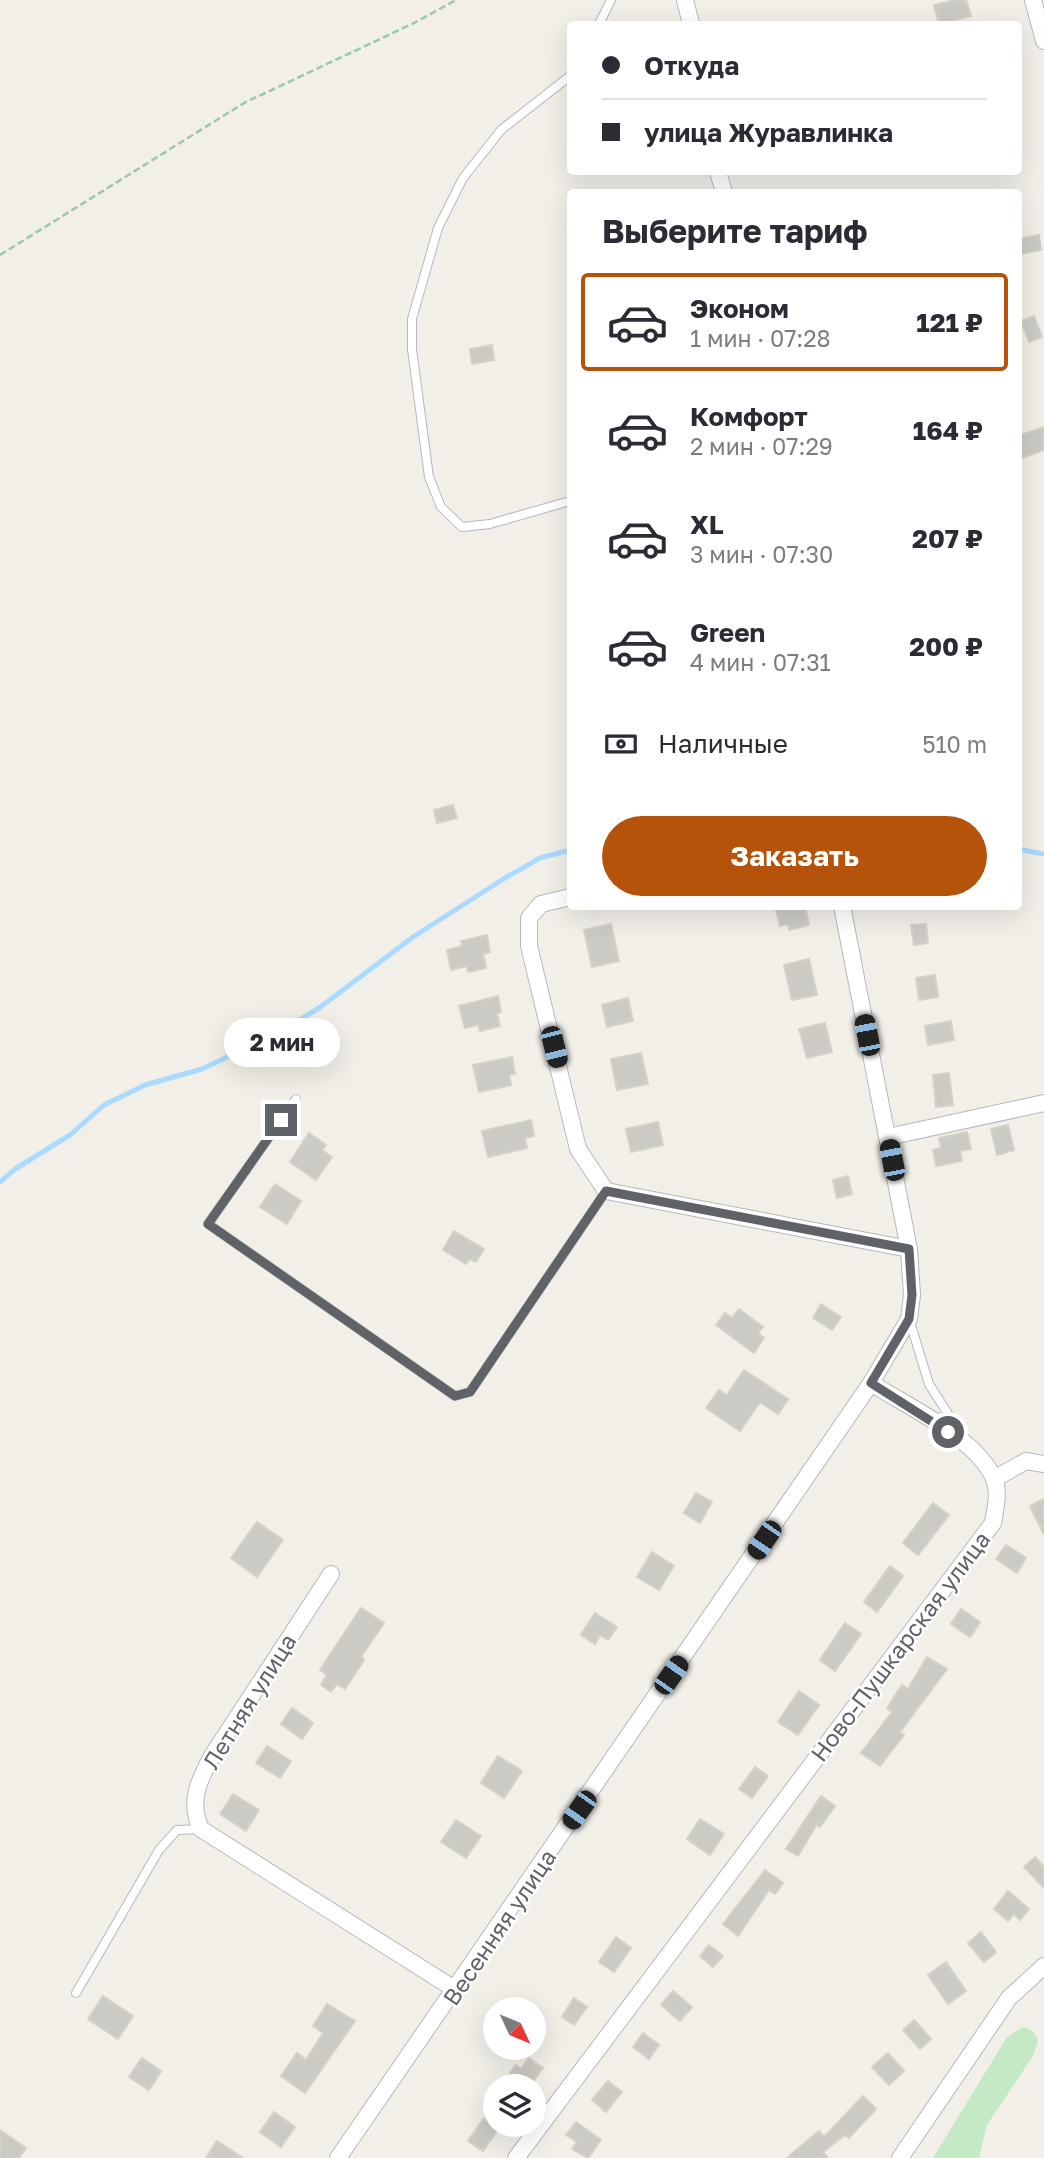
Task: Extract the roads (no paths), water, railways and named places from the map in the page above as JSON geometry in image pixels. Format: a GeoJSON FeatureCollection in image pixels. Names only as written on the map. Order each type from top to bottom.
{"type":"FeatureCollection","features":[{"type":"Feature","properties":{"kind":"street"},"geometry":{"type":"LineString","coordinates":[[685,0],[690,21]]}},
{"type":"Feature","properties":{"kind":"street"},"geometry":{"type":"LineString","coordinates":[[1033,0],[1044,41]]}},
{"type":"Feature","properties":{"kind":"street"},"geometry":{"type":"LineString","coordinates":[[567,898],[541,904],[528,918],[529,946],[578,1149],[606,1191],[909,1249]]}},
{"type":"Feature","properties":{"kind":"street"},"geometry":{"type":"LineString","coordinates":[[843,910],[909,1249],[912,1295],[909,1319],[871,1383],[968,1444],[994,1479],[1026,1461],[1044,1464]]}},
{"type":"Feature","properties":{"kind":"street"},"geometry":{"type":"LineString","coordinates":[[888,1137],[1044,1103]]}},
{"type":"Feature","properties":{"kind":"street","name":"Весенняя улица"},"geometry":{"type":"LineString","coordinates":[[338,2158],[871,1383]]}},
{"type":"Feature","properties":{"kind":"street","name":"Ново-Пушкарская улица"},"geometry":{"type":"LineString","coordinates":[[516,2158],[993,1522],[998,1495],[994,1479]]}},
{"type":"Feature","properties":{"kind":"street","name":"Летняя улица"},"geometry":{"type":"LineString","coordinates":[[201,1829],[195,1816],[196,1786],[212,1756],[331,1574]]}},
{"type":"Feature","properties":{"kind":"street"},"geometry":{"type":"LineString","coordinates":[[201,1829],[456,1990]]}},
{"type":"Feature","properties":{"kind":"street"},"geometry":{"type":"LineString","coordinates":[[900,2158],[1009,1998],[1044,1966]]}},
{"type":"Feature","properties":{"kind":"lane"},"geometry":{"type":"LineString","coordinates":[[600,21],[611,0]]}},
{"type":"Feature","properties":{"kind":"lane"},"geometry":{"type":"LineString","coordinates":[[567,78],[501,130],[463,178],[438,228],[412,319],[412,349],[429,477],[441,507],[461,527],[490,524],[567,501]]}},
{"type":"Feature","properties":{"kind":"lane"},"geometry":{"type":"LineString","coordinates":[[296,1099],[208,1224],[455,1396],[470,1392],[606,1191]]}},
{"type":"Feature","properties":{"kind":"lane"},"geometry":{"type":"LineString","coordinates":[[909,1319],[929,1384],[968,1444]]}},
{"type":"Feature","properties":{"kind":"lane"},"geometry":{"type":"LineString","coordinates":[[76,1993],[159,1850],[177,1830],[201,1829]]}},
{"type":"Feature","properties":{"kind":"waterway"},"geometry":{"type":"LineString","coordinates":[[1022,850],[1044,854]]}},
{"type":"Feature","properties":{"kind":"waterway"},"geometry":{"type":"LineString","coordinates":[[0,1182],[15,1169],[70,1135],[104,1105],[145,1085],[202,1069],[274,1035],[319,1008],[413,937],[505,878],[540,858],[567,851]]}}]}
